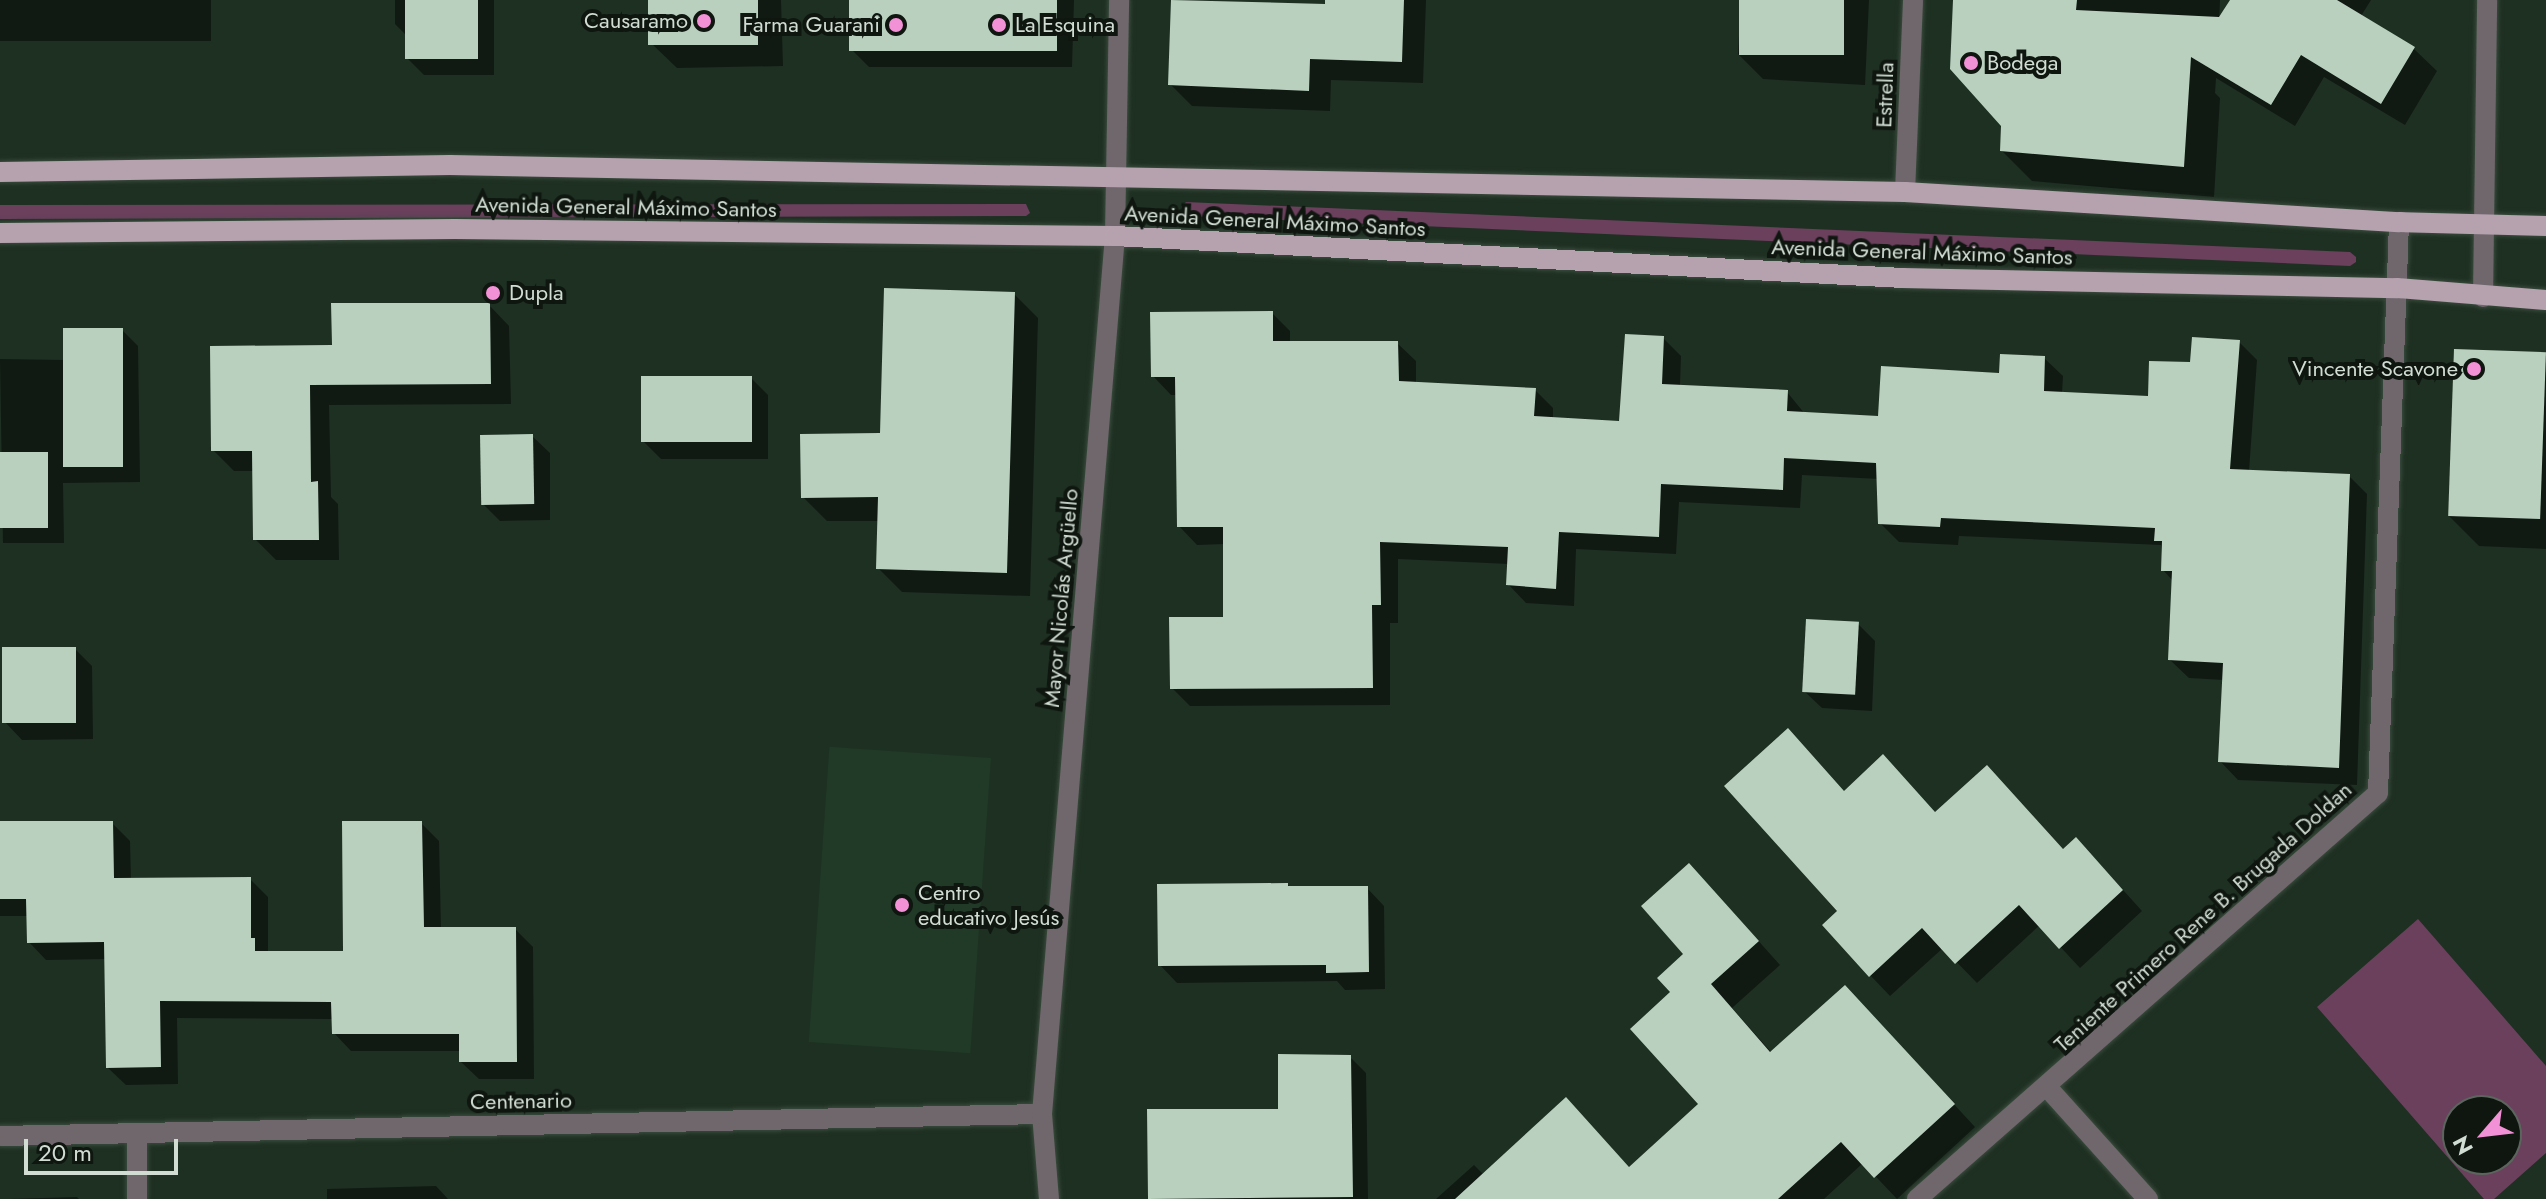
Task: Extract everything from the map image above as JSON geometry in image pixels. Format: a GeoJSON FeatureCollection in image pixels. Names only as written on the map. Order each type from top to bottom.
{"type":"FeatureCollection","features":[{"type":"Feature","properties":{"kind":"main road","name":"Avenida General Máximo Santos"},"geometry":{"type":"LineString","coordinates":[[0,172],[450,165],[1905,192],[2399,222],[2546,226]]}},
{"type":"Feature","properties":{"kind":"main road","name":"Avenida General Máximo Santos"},"geometry":{"type":"LineString","coordinates":[[0,233],[455,229],[1115,236],[1902,278],[2397,288],[2546,300]]}},
{"type":"Feature","properties":{"kind":"street","name":"Mayor Nicolás Argüello"},"geometry":{"type":"LineString","coordinates":[[1049,1199],[1042,1114],[1115,236],[1119,0]]}},
{"type":"Feature","properties":{"kind":"street","name":"Estrella"},"geometry":{"type":"LineString","coordinates":[[1905,192],[1913,0]]}},
{"type":"Feature","properties":{"kind":"street"},"geometry":{"type":"LineString","coordinates":[[2483,297],[2487,0]]}},
{"type":"Feature","properties":{"kind":"street","name":"Teniente Primero Rene B. Brugada Doldan"},"geometry":{"type":"LineString","coordinates":[[1917,1199],[2378,793],[2399,222]]}},
{"type":"Feature","properties":{"kind":"street"},"geometry":{"type":"LineString","coordinates":[[2047,1087],[2148,1199]]}},
{"type":"Feature","properties":{"kind":"street","name":"Centenario"},"geometry":{"type":"LineString","coordinates":[[0,1136],[1042,1114]]}},
{"type":"Feature","properties":{"kind":"street"},"geometry":{"type":"LineString","coordinates":[[137,1133],[137,1199]]}},
{"type":"Feature","properties":{"kind":"shaded area"},"geometry":{"type":"Polygon","coordinates":[[[1186,202],[2350,252],[2356,257],[2356,262],[2350,266],[1186,216],[1181,207],[1186,202]]]}},
{"type":"Feature","properties":{"kind":"shaded area"},"geometry":{"type":"Polygon","coordinates":[[[1026,204],[1030,213],[1026,216],[0,219],[0,205],[1026,204]]]}},
{"type":"Feature","properties":{"kind":"shaded area","name":"Centro educativo Jesús"},"geometry":{"type":"Polygon","coordinates":[[[829,747],[991,758],[970,1053],[809,1042],[829,747]]]}},
{"type":"Feature","properties":{"kind":"shaded area"},"geometry":{"type":"Polygon","coordinates":[[[2418,919],[2546,1066],[2546,1153],[2522,1174],[2522,1095],[2442,1095],[2442,1151],[2317,1007],[2418,919]]]}},
{"type":"Feature","properties":{"kind":"shaded area"},"geometry":{"type":"Polygon","coordinates":[[[2463,1175],[2521,1175],[2494,1199],[2484,1199],[2463,1175]]]}},
{"type":"Feature","properties":{"kind":"building"},"geometry":{"type":"Polygon","coordinates":[[[405,0],[478,0],[478,59],[405,59],[405,0]]]}},
{"type":"Feature","properties":{"kind":"building","name":"Causaramo"},"geometry":{"type":"Polygon","coordinates":[[[648,0],[758,0],[758,45],[648,45],[648,0]]]}},
{"type":"Feature","properties":{"kind":"building"},"geometry":{"type":"Polygon","coordinates":[[[849,0],[1057,0],[1057,51],[849,51],[849,0]]]}},
{"type":"Feature","properties":{"kind":"building"},"geometry":{"type":"Polygon","coordinates":[[[1171,0],[1325,4],[1325,0],[1404,0],[1402,62],[1310,59],[1309,91],[1168,85],[1171,0]]]}},
{"type":"Feature","properties":{"kind":"building"},"geometry":{"type":"Polygon","coordinates":[[[1739,0],[1844,0],[1844,55],[1739,55],[1739,0]]]}},
{"type":"Feature","properties":{"kind":"building"},"geometry":{"type":"Polygon","coordinates":[[[1953,0],[2077,0],[2076,10],[2219,17],[2230,0],[2337,0],[2415,47],[2381,104],[2301,55],[2271,105],[2191,57],[2184,167],[2000,151],[2001,126],[1950,69],[1953,0]]]}},
{"type":"Feature","properties":{"kind":"building"},"geometry":{"type":"Polygon","coordinates":[[[884,288],[1015,292],[1007,573],[876,569],[878,497],[801,498],[800,434],[880,433],[884,288]]]}},
{"type":"Feature","properties":{"kind":"building"},"geometry":{"type":"Polygon","coordinates":[[[331,303],[490,303],[491,384],[310,385],[311,482],[318,481],[319,540],[253,540],[252,451],[211,451],[210,346],[332,345],[331,303]]]}},
{"type":"Feature","properties":{"kind":"building"},"geometry":{"type":"Polygon","coordinates":[[[1273,311],[1273,341],[1398,341],[1399,381],[1536,388],[1534,416],[1619,421],[1625,334],[1664,336],[1662,384],[1788,390],[1787,411],[1878,416],[1881,366],[1999,373],[2000,354],[2045,356],[2044,391],[2148,396],[2149,361],[2190,362],[2192,337],[2240,340],[2230,469],[2350,474],[2339,768],[2218,762],[2223,663],[2168,660],[2172,571],[2161,571],[2162,541],[2154,541],[2155,528],[1941,518],[1940,527],[1878,524],[1876,463],[1784,458],[1783,490],[1661,484],[1659,537],[1559,532],[1556,589],[1506,585],[1508,547],[1380,542],[1381,605],[1372,605],[1373,688],[1170,689],[1169,617],[1223,617],[1223,527],[1177,527],[1175,377],[1151,377],[1150,312],[1273,311]]]}},
{"type":"Feature","properties":{"kind":"building"},"geometry":{"type":"Polygon","coordinates":[[[63,328],[123,328],[123,467],[63,467],[63,328]]]}},
{"type":"Feature","properties":{"kind":"building"},"geometry":{"type":"Polygon","coordinates":[[[2454,349],[2546,352],[2540,519],[2448,516],[2454,349]]]}},
{"type":"Feature","properties":{"kind":"building"},"geometry":{"type":"Polygon","coordinates":[[[641,376],[752,376],[752,442],[641,442],[641,376]]]}},
{"type":"Feature","properties":{"kind":"building"},"geometry":{"type":"Polygon","coordinates":[[[533,434],[534,504],[481,505],[480,435],[533,434]]]}},
{"type":"Feature","properties":{"kind":"building"},"geometry":{"type":"Polygon","coordinates":[[[0,452],[48,452],[48,528],[0,528],[0,452]]]}},
{"type":"Feature","properties":{"kind":"building"},"geometry":{"type":"Polygon","coordinates":[[[1806,619],[1859,622],[1855,695],[1802,692],[1806,619]]]}},
{"type":"Feature","properties":{"kind":"building"},"geometry":{"type":"Polygon","coordinates":[[[2,647],[76,647],[76,723],[2,723],[2,647]]]}},
{"type":"Feature","properties":{"kind":"building"},"geometry":{"type":"Polygon","coordinates":[[[1788,728],[1844,791],[1883,754],[1935,812],[1987,765],[2063,849],[2076,837],[2123,890],[2059,949],[2019,905],[1955,964],[1922,928],[1869,977],[1822,925],[1837,911],[1724,786],[1788,728]]]}},
{"type":"Feature","properties":{"kind":"building"},"geometry":{"type":"Polygon","coordinates":[[[0,821],[113,821],[114,878],[251,877],[251,938],[255,938],[255,951],[343,951],[342,821],[422,821],[424,927],[516,927],[517,1062],[459,1062],[459,1034],[332,1034],[331,1002],[160,1001],[161,1067],[106,1068],[104,942],[27,943],[26,899],[0,899],[0,821]]]}},
{"type":"Feature","properties":{"kind":"building"},"geometry":{"type":"Polygon","coordinates":[[[1689,863],[1759,941],[1711,984],[1770,1052],[1845,985],[1955,1104],[1874,1178],[1841,1142],[1778,1199],[1455,1199],[1566,1097],[1629,1167],[1698,1104],[1630,1029],[1670,992],[1657,978],[1683,954],[1641,906],[1689,863]]]}},
{"type":"Feature","properties":{"kind":"building"},"geometry":{"type":"Polygon","coordinates":[[[1288,883],[1288,886],[1368,886],[1369,972],[1326,973],[1326,965],[1158,966],[1157,884],[1288,883]]]}},
{"type":"Feature","properties":{"kind":"building"},"geometry":{"type":"Polygon","coordinates":[[[1278,1054],[1351,1055],[1353,1197],[1148,1199],[1147,1109],[1278,1109],[1278,1054]]]}},
{"type":"Feature","properties":{"kind":"place","name":"Causaramo"},"geometry":{"type":"Point","coordinates":[704,21]}},
{"type":"Feature","properties":{"kind":"place","name":"Farma Guarani"},"geometry":{"type":"Point","coordinates":[896,25]}},
{"type":"Feature","properties":{"kind":"place","name":"La Esquina"},"geometry":{"type":"Point","coordinates":[999,25]}},
{"type":"Feature","properties":{"kind":"place","name":"Bodega"},"geometry":{"type":"Point","coordinates":[1971,63]}},
{"type":"Feature","properties":{"kind":"place","name":"Dupla"},"geometry":{"type":"Point","coordinates":[493,293]}},
{"type":"Feature","properties":{"kind":"place","name":"Vincente Scavone"},"geometry":{"type":"Point","coordinates":[2474,369]}},
{"type":"Feature","properties":{"kind":"place","name":"Centro educativo Jesús"},"geometry":{"type":"Point","coordinates":[902,905]}}]}
